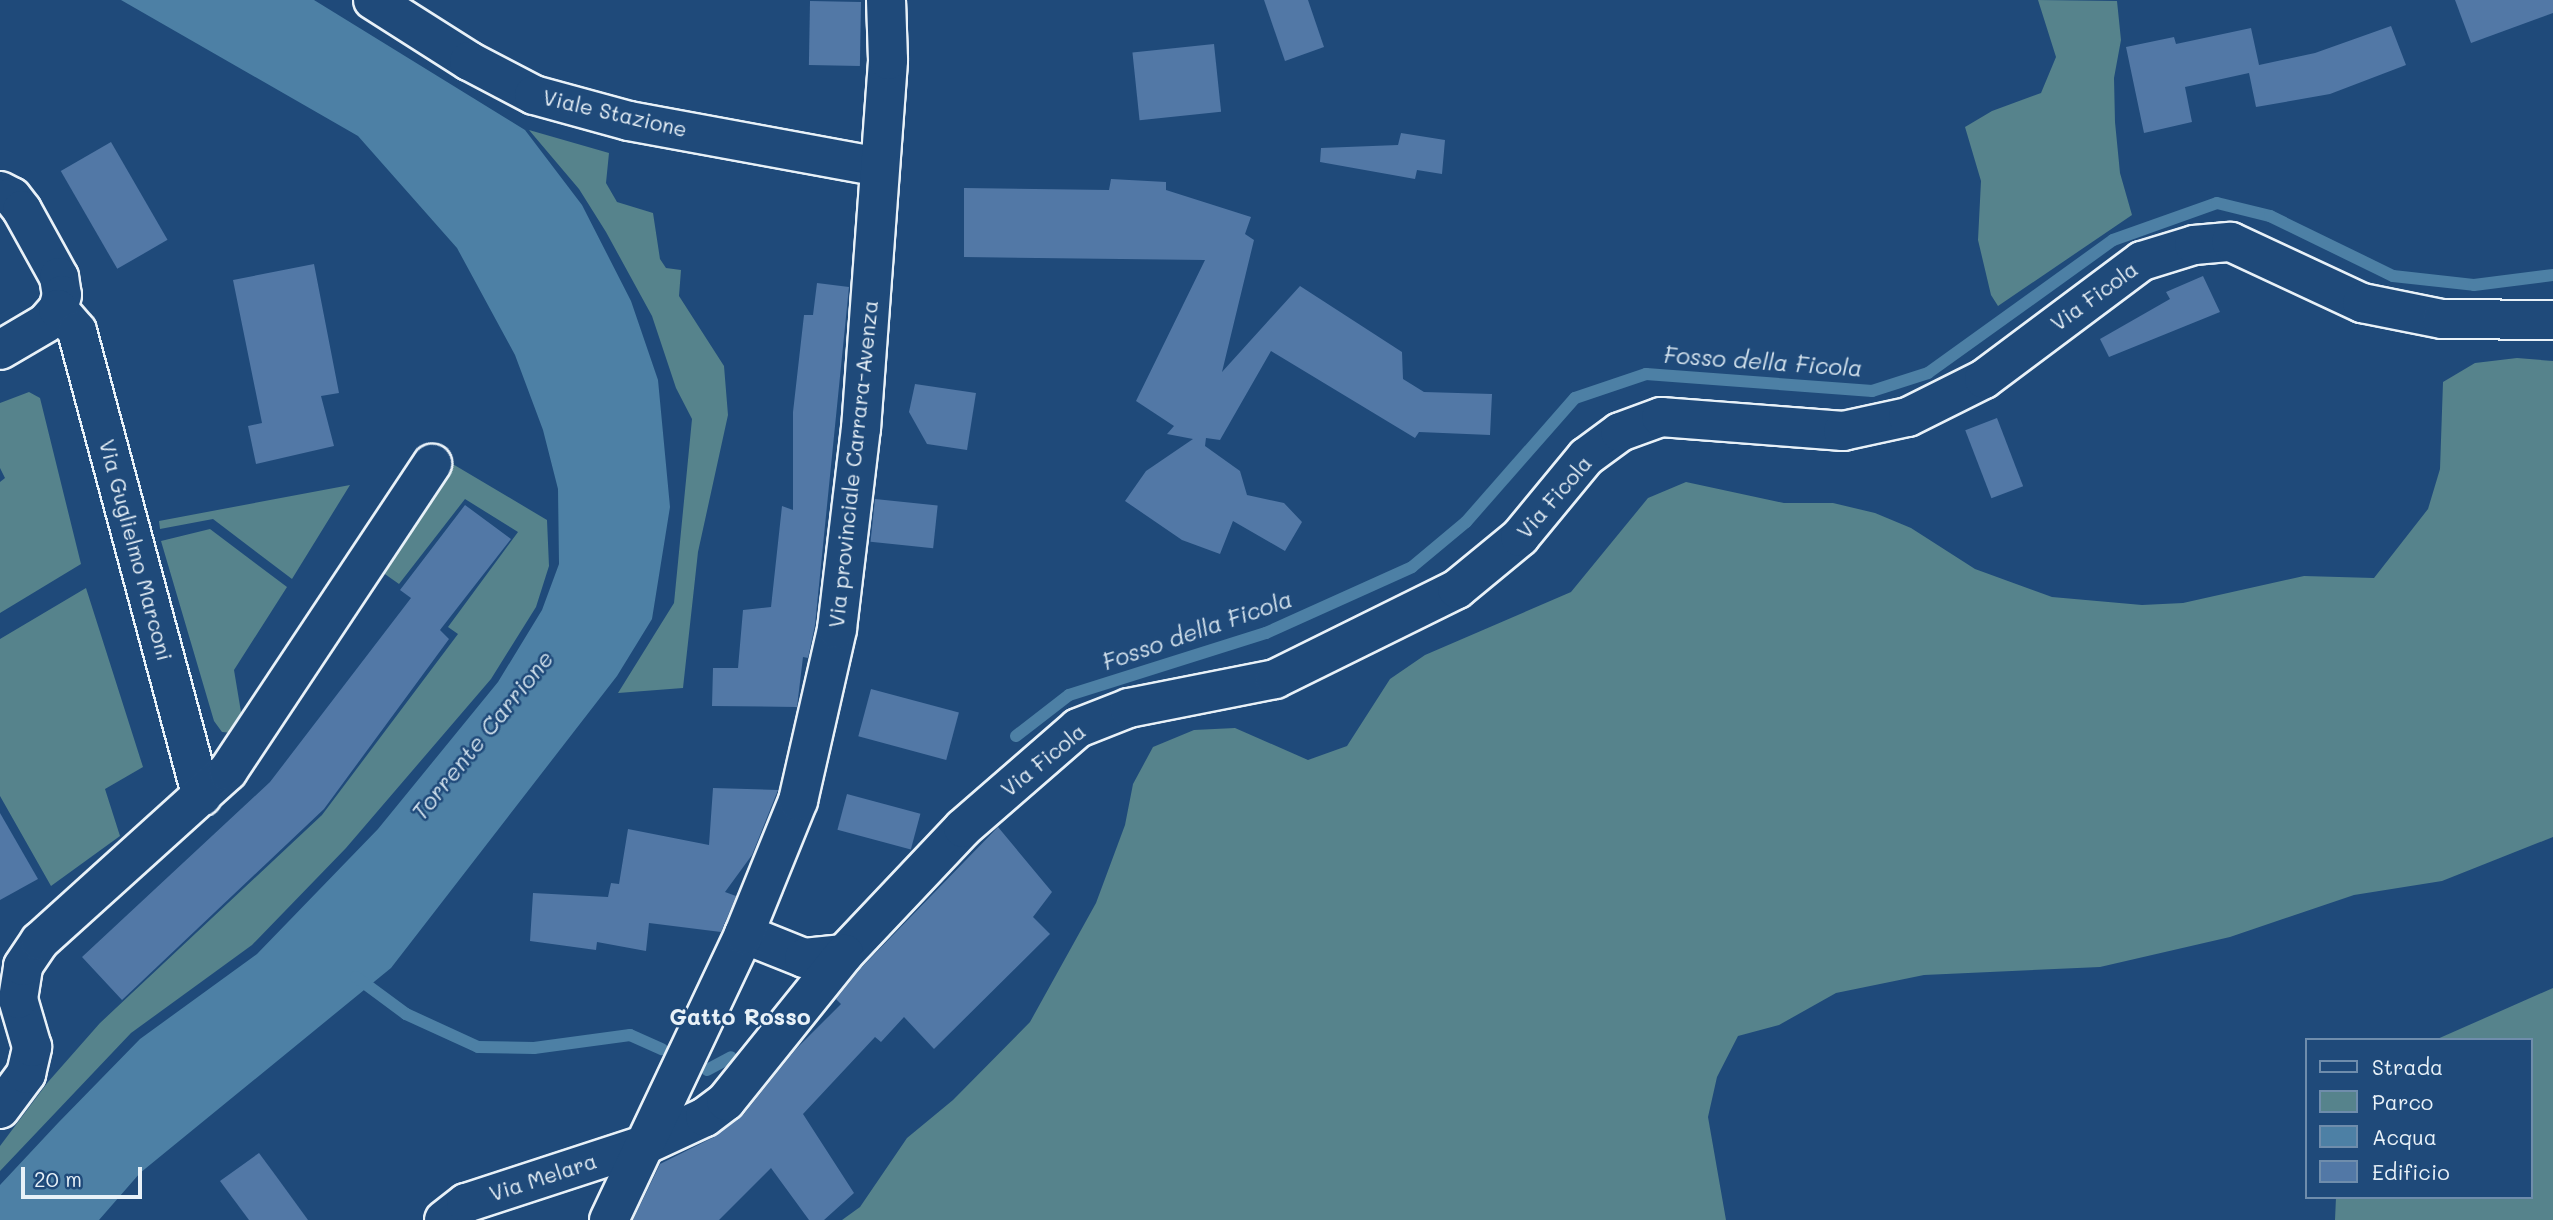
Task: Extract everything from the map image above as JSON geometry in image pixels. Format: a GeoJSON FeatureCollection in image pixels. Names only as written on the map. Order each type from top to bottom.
{"type":"FeatureCollection","features":[{"type":"Feature","properties":{"kind":"street","name":"Viale Stazione"},"geometry":{"type":"LineString","coordinates":[[373,0],[469,61],[534,95],[629,121],[736,138],[879,167]]}},
{"type":"Feature","properties":{"kind":"street","name":"Via provinciale Carrara-Avenza"},"geometry":{"type":"LineString","coordinates":[[609,1220],[744,934],[798,801],[837,629],[861,429],[888,60],[886,0]]}},
{"type":"Feature","properties":{"kind":"street"},"geometry":{"type":"LineString","coordinates":[[0,191],[12,197],[22,210],[59,277],[62,295],[58,309],[46,323],[0,350]]}},
{"type":"Feature","properties":{"kind":"street","name":"Via Ficola"},"geometry":{"type":"LineString","coordinates":[[844,954],[963,828],[1078,727],[1129,708],[1275,679],[1457,589],[1520,537],[1586,457],[1620,432],[1661,417],[1843,431],[1908,417],[1984,379],[2143,261],[2194,245],[2231,242],[2362,303],[2442,318],[2553,320]]}},
{"type":"Feature","properties":{"kind":"street","name":"Via Guglielmo Marconi"},"geometry":{"type":"LineString","coordinates":[[58,309],[77,331],[202,797]]}},
{"type":"Feature","properties":{"kind":"street"},"geometry":{"type":"LineString","coordinates":[[0,1109],[26,1074],[32,1047],[18,999],[23,966],[40,941],[228,771],[432,464]]}},
{"type":"Feature","properties":{"kind":"street"},"geometry":{"type":"LineString","coordinates":[[744,934],[804,958],[844,954]]}},
{"type":"Feature","properties":{"kind":"street"},"geometry":{"type":"LineString","coordinates":[[647,1144],[705,1117],[726,1101],[844,954]]}},
{"type":"Feature","properties":{"kind":"street"},"geometry":{"type":"LineString","coordinates":[[0,1029],[26,1074]]}},
{"type":"Feature","properties":{"kind":"street","name":"Via Melara"},"geometry":{"type":"LineString","coordinates":[[444,1220],[466,1203],[522,1181],[647,1144]]}},
{"type":"Feature","properties":{"kind":"green space"},"geometry":{"type":"Polygon","coordinates":[[[2038,0],[2117,1],[2121,40],[2114,78],[2115,122],[2120,173],[2132,215],[1998,306],[1991,295],[1978,240],[1981,181],[1965,127],[1992,111],[2041,93],[2056,57],[2038,0]]]}},
{"type":"Feature","properties":{"kind":"green space"},"geometry":{"type":"Polygon","coordinates":[[[529,130],[609,153],[606,183],[617,202],[653,213],[660,259],[666,268],[681,270],[679,296],[724,366],[728,415],[698,552],[683,688],[618,693],[674,603],[692,419],[676,388],[652,316],[606,232],[579,189],[529,130]]]}},
{"type":"Feature","properties":{"kind":"green space"},"geometry":{"type":"Polygon","coordinates":[[[2517,358],[2553,361],[2553,837],[2442,881],[2354,895],[2230,937],[2100,967],[1924,975],[1836,993],[1779,1025],[1738,1036],[1717,1077],[1708,1117],[1726,1220],[842,1220],[860,1207],[907,1138],[953,1100],[1030,1022],[1096,903],[1125,825],[1133,784],[1153,747],[1194,730],[1235,728],[1308,760],[1347,746],[1390,679],[1425,655],[1571,592],[1648,498],[1686,482],[1784,503],[1833,503],[1875,513],[1911,528],[1975,569],[2052,597],[2142,605],[2183,603],[2304,576],[2374,578],[2428,509],[2440,469],[2443,382],[2475,363],[2517,358]]]}},
{"type":"Feature","properties":{"kind":"green space"},"geometry":{"type":"Polygon","coordinates":[[[29,392],[40,398],[81,564],[0,613],[0,482],[5,478],[0,468],[0,403],[29,392]]]}},
{"type":"Feature","properties":{"kind":"green space"},"geometry":{"type":"Polygon","coordinates":[[[451,463],[547,520],[549,566],[536,607],[491,679],[346,848],[252,945],[131,1033],[0,1171],[0,1146],[48,1082],[100,1023],[322,815],[458,634],[448,627],[518,532],[465,499],[399,584],[382,572],[451,463]]]}},
{"type":"Feature","properties":{"kind":"green space"},"geometry":{"type":"Polygon","coordinates":[[[350,485],[292,579],[213,519],[160,529],[159,521],[350,485]]]}},
{"type":"Feature","properties":{"kind":"green space"},"geometry":{"type":"Polygon","coordinates":[[[210,529],[287,587],[234,670],[242,718],[233,733],[222,732],[214,721],[161,541],[210,529]]]}},
{"type":"Feature","properties":{"kind":"green space"},"geometry":{"type":"Polygon","coordinates":[[[86,588],[143,767],[105,789],[120,836],[51,886],[0,796],[0,639],[86,588]]]}},
{"type":"Feature","properties":{"kind":"green space"},"geometry":{"type":"Polygon","coordinates":[[[2553,988],[2553,1220],[2335,1220],[2336,1199],[2532,1199],[2532,1038],[2440,1038],[2553,988]]]}},
{"type":"Feature","properties":{"kind":"water","name":"Torrente Carrione"},"geometry":{"type":"Polygon","coordinates":[[[121,0],[314,0],[525,130],[582,205],[631,301],[658,380],[670,507],[652,619],[617,676],[391,968],[140,1173],[99,1220],[0,1220],[0,1185],[58,1123],[140,1039],[257,954],[378,829],[498,682],[542,610],[559,564],[558,489],[543,430],[515,355],[457,248],[358,136],[121,0]]]}},
{"type":"Feature","properties":{"kind":"building"},"geometry":{"type":"Polygon","coordinates":[[[1264,0],[1308,0],[1324,47],[1285,61],[1264,0]]]}},
{"type":"Feature","properties":{"kind":"building"},"geometry":{"type":"Polygon","coordinates":[[[2455,0],[2553,0],[2553,13],[2471,43],[2455,0]]]}},
{"type":"Feature","properties":{"kind":"building"},"geometry":{"type":"Polygon","coordinates":[[[810,1],[861,2],[860,66],[809,65],[810,1]]]}},
{"type":"Feature","properties":{"kind":"building"},"geometry":{"type":"Polygon","coordinates":[[[2391,26],[2406,65],[2330,94],[2256,107],[2249,73],[2185,87],[2192,122],[2144,133],[2126,47],[2174,37],[2176,44],[2251,28],[2259,65],[2315,53],[2391,26]]]}},
{"type":"Feature","properties":{"kind":"building"},"geometry":{"type":"Polygon","coordinates":[[[1214,44],[1221,112],[1140,120],[1132,53],[1214,44]]]}},
{"type":"Feature","properties":{"kind":"building"},"geometry":{"type":"Polygon","coordinates":[[[1401,133],[1445,140],[1442,174],[1417,170],[1415,179],[1320,162],[1321,148],[1398,145],[1401,133]]]}},
{"type":"Feature","properties":{"kind":"building"},"geometry":{"type":"Polygon","coordinates":[[[111,142],[168,240],[117,269],[61,171],[111,142]]]}},
{"type":"Feature","properties":{"kind":"building"},"geometry":{"type":"Polygon","coordinates":[[[1111,179],[1166,182],[1166,190],[1251,217],[1245,234],[1254,240],[1222,372],[1300,286],[1402,352],[1403,379],[1424,392],[1492,394],[1490,435],[1419,432],[1415,438],[1271,351],[1220,440],[1206,438],[1205,446],[1240,471],[1247,495],[1284,503],[1302,522],[1285,551],[1233,521],[1220,554],[1182,540],[1125,501],[1146,471],[1193,439],[1167,434],[1174,426],[1136,401],[1205,260],[964,257],[964,188],[1109,190],[1111,179]]]}},
{"type":"Feature","properties":{"kind":"building"},"geometry":{"type":"Polygon","coordinates":[[[314,264],[339,393],[321,396],[334,446],[256,464],[248,426],[262,423],[233,280],[314,264]]]}},
{"type":"Feature","properties":{"kind":"building"},"geometry":{"type":"Polygon","coordinates":[[[2203,276],[2220,312],[2109,357],[2100,339],[2170,299],[2166,292],[2203,276]]]}},
{"type":"Feature","properties":{"kind":"building"},"geometry":{"type":"Polygon","coordinates":[[[817,283],[849,287],[815,625],[808,658],[803,657],[797,707],[712,706],[713,668],[738,668],[743,610],[771,607],[782,506],[793,510],[793,412],[804,315],[813,315],[817,283]]]}},
{"type":"Feature","properties":{"kind":"building"},"geometry":{"type":"Polygon","coordinates":[[[915,384],[976,393],[967,450],[927,444],[909,412],[915,384]]]}},
{"type":"Feature","properties":{"kind":"building"},"geometry":{"type":"Polygon","coordinates":[[[1997,418],[2023,486],[1991,498],[1965,430],[1997,418]]]}},
{"type":"Feature","properties":{"kind":"building"},"geometry":{"type":"Polygon","coordinates":[[[875,499],[938,506],[933,548],[871,542],[875,499]]]}},
{"type":"Feature","properties":{"kind":"building"},"geometry":{"type":"Polygon","coordinates":[[[465,505],[511,539],[440,630],[449,639],[324,809],[122,1000],[82,957],[270,782],[411,598],[400,590],[465,505]]]}},
{"type":"Feature","properties":{"kind":"building"},"geometry":{"type":"Polygon","coordinates":[[[871,689],[959,713],[946,760],[858,736],[871,689]]]}},
{"type":"Feature","properties":{"kind":"building"},"geometry":{"type":"Polygon","coordinates":[[[713,788],[778,790],[752,855],[725,892],[736,896],[721,932],[649,923],[646,951],[597,942],[596,950],[530,941],[533,893],[608,897],[611,883],[619,884],[628,829],[709,845],[713,788]]]}},
{"type":"Feature","properties":{"kind":"building"},"geometry":{"type":"Polygon","coordinates":[[[847,794],[920,814],[911,849],[837,830],[847,794]]]}},
{"type":"Feature","properties":{"kind":"building"},"geometry":{"type":"Polygon","coordinates":[[[0,813],[38,879],[0,900],[0,813]]]}},
{"type":"Feature","properties":{"kind":"building"},"geometry":{"type":"Polygon","coordinates":[[[998,827],[1052,892],[1033,917],[1050,934],[934,1049],[904,1017],[881,1042],[875,1037],[803,1114],[854,1193],[824,1220],[809,1220],[771,1168],[719,1220],[633,1220],[660,1164],[714,1137],[743,1115],[796,1049],[841,1004],[836,999],[861,968],[998,827]]]}},
{"type":"Feature","properties":{"kind":"building"},"geometry":{"type":"Polygon","coordinates":[[[259,1153],[308,1220],[249,1220],[220,1181],[259,1153]]]}},
{"type":"Feature","properties":{"kind":"waterway","name":"Fosso della Ficola"},"geometry":{"type":"LineString","coordinates":[[1016,736],[1069,695],[1266,633],[1412,567],[1466,522],[1575,398],[1646,374],[1872,391],[1928,373],[2113,240],[2217,203],[2270,216],[2393,276],[2474,285],[2553,275]]}},
{"type":"Feature","properties":{"kind":"waterway","name":"Fosso della Ficola"},"geometry":{"type":"LineString","coordinates":[[356,977],[406,1014],[478,1047],[534,1048],[630,1035],[662,1049]]}},
{"type":"Feature","properties":{"kind":"waterway","name":"Fosso della Ficola"},"geometry":{"type":"LineString","coordinates":[[707,1070],[731,1057]]}},
{"type":"Feature","properties":{"kind":"district","name":"Gatto Rosso"},"geometry":{"type":"Point","coordinates":[740,1016]}}]}
